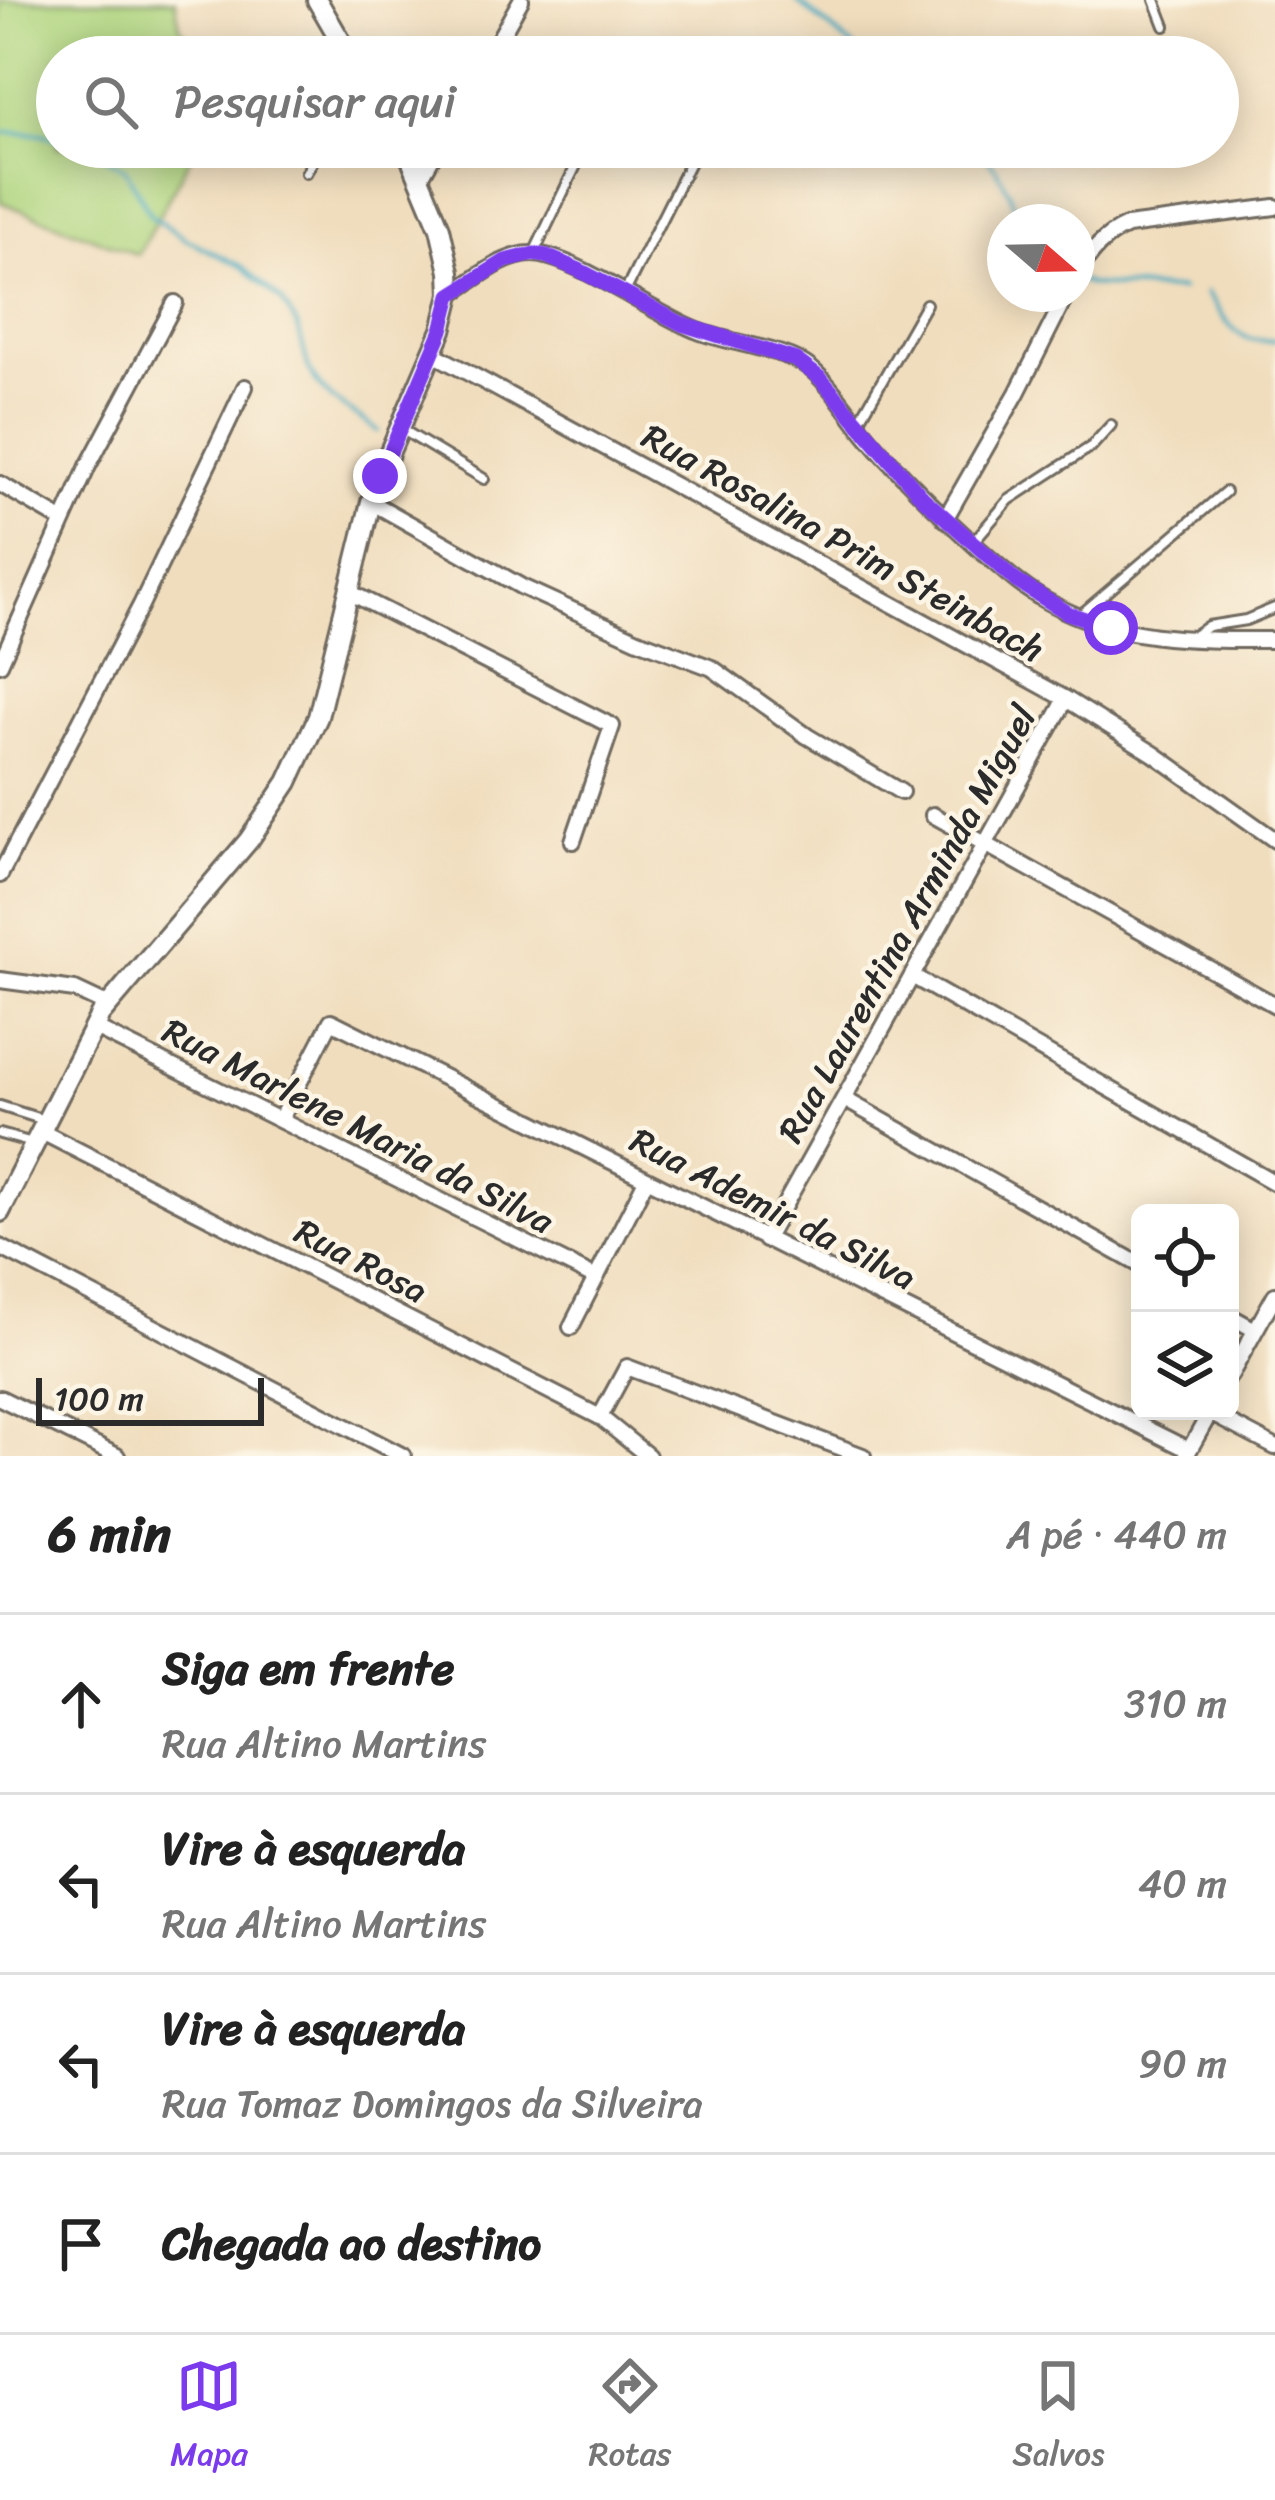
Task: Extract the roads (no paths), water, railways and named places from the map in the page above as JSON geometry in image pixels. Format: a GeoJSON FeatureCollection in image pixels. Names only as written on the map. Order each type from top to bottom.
{"type":"FeatureCollection","features":[{"type":"Feature","properties":{"kind":"main road"},"geometry":{"type":"LineString","coordinates":[[317,0],[338,36]]}},
{"type":"Feature","properties":{"kind":"main road"},"geometry":{"type":"LineString","coordinates":[[0,1212],[107,1005],[230,865],[288,782],[319,717],[371,502],[451,295],[451,272],[440,228],[416,168]]}},
{"type":"Feature","properties":{"kind":"street"},"geometry":{"type":"LineString","coordinates":[[501,36],[521,0]]}},
{"type":"Feature","properties":{"kind":"street"},"geometry":{"type":"LineString","coordinates":[[421,178],[426,168]]}},
{"type":"Feature","properties":{"kind":"street"},"geometry":{"type":"LineString","coordinates":[[1095,248],[1127,226],[1275,207]]}},
{"type":"Feature","properties":{"kind":"street"},"geometry":{"type":"LineString","coordinates":[[451,295],[505,261],[534,254],[561,261],[699,332],[805,364],[945,519],[1030,591],[1078,617],[1134,634],[1189,640],[1275,640]]}},
{"type":"Feature","properties":{"kind":"street"},"geometry":{"type":"LineString","coordinates":[[0,664],[62,520],[175,303]]}},
{"type":"Feature","properties":{"kind":"street"},"geometry":{"type":"LineString","coordinates":[[945,519],[1058,312]]}},
{"type":"Feature","properties":{"kind":"street","name":"Rua Rosalina Prim Steinbach"},"geometry":{"type":"LineString","coordinates":[[432,353],[1066,699],[1154,754],[1275,840]]}},
{"type":"Feature","properties":{"kind":"street"},"geometry":{"type":"LineString","coordinates":[[0,875],[142,605],[245,387]]}},
{"type":"Feature","properties":{"kind":"street"},"geometry":{"type":"LineString","coordinates":[[0,484],[62,520]]}},
{"type":"Feature","properties":{"kind":"street"},"geometry":{"type":"LineString","coordinates":[[371,502],[521,587],[712,668],[807,736],[902,793]]}},
{"type":"Feature","properties":{"kind":"street"},"geometry":{"type":"LineString","coordinates":[[349,592],[612,726],[573,841]]}},
{"type":"Feature","properties":{"kind":"street","name":"Rua Laurentina Arminda Miguel"},"geometry":{"type":"LineString","coordinates":[[766,1240],[1066,699]]}},
{"type":"Feature","properties":{"kind":"street"},"geometry":{"type":"LineString","coordinates":[[933,815],[1275,1005]]}},
{"type":"Feature","properties":{"kind":"street"},"geometry":{"type":"LineString","coordinates":[[912,976],[1275,1183]]}},
{"type":"Feature","properties":{"kind":"street"},"geometry":{"type":"LineString","coordinates":[[0,980],[75,990],[107,1005]]}},
{"type":"Feature","properties":{"kind":"street","name":"Rua Ademir da Silva"},"geometry":{"type":"LineString","coordinates":[[280,1120],[331,1021],[1188,1453]]}},
{"type":"Feature","properties":{"kind":"street","name":"Rua Marlene Maria da Silva"},"geometry":{"type":"LineString","coordinates":[[93,1027],[596,1278]]}},
{"type":"Feature","properties":{"kind":"street"},"geometry":{"type":"LineString","coordinates":[[844,1099],[1131,1260]]}},
{"type":"Feature","properties":{"kind":"street","name":"Rua Rosa"},"geometry":{"type":"LineString","coordinates":[[40,1132],[599,1417],[648,1456]]}},
{"type":"Feature","properties":{"kind":"street"},"geometry":{"type":"LineString","coordinates":[[571,1327],[646,1180]]}},
{"type":"Feature","properties":{"kind":"street"},"geometry":{"type":"LineString","coordinates":[[0,1247],[403,1456]]}},
{"type":"Feature","properties":{"kind":"street"},"geometry":{"type":"LineString","coordinates":[[1239,1359],[1275,1294]]}},
{"type":"Feature","properties":{"kind":"street"},"geometry":{"type":"LineString","coordinates":[[1239,1321],[1255,1330]]}},
{"type":"Feature","properties":{"kind":"street"},"geometry":{"type":"LineString","coordinates":[[599,1417],[627,1367],[863,1456]]}},
{"type":"Feature","properties":{"kind":"street"},"geometry":{"type":"LineString","coordinates":[[1,1398],[117,1456]]}},
{"type":"Feature","properties":{"kind":"street"},"geometry":{"type":"LineString","coordinates":[[1188,1453],[1206,1420]]}},
{"type":"Feature","properties":{"kind":"street"},"geometry":{"type":"LineString","coordinates":[[1225,1420],[1275,1447]]}},
{"type":"Feature","properties":{"kind":"lane"},"geometry":{"type":"LineString","coordinates":[[1155,0],[1165,26]]}},
{"type":"Feature","properties":{"kind":"lane"},"geometry":{"type":"LineString","coordinates":[[306,173],[309,168]]}},
{"type":"Feature","properties":{"kind":"lane"},"geometry":{"type":"LineString","coordinates":[[534,254],[576,168]]}},
{"type":"Feature","properties":{"kind":"lane"},"geometry":{"type":"LineString","coordinates":[[624,294],[687,168]]}},
{"type":"Feature","properties":{"kind":"lane"},"geometry":{"type":"LineString","coordinates":[[857,424],[926,304]]}},
{"type":"Feature","properties":{"kind":"lane"},"geometry":{"type":"LineString","coordinates":[[972,543],[1009,500],[1092,446],[1111,425]]}},
{"type":"Feature","properties":{"kind":"lane"},"geometry":{"type":"LineString","coordinates":[[400,428],[484,478]]}},
{"type":"Feature","properties":{"kind":"lane"},"geometry":{"type":"LineString","coordinates":[[1078,617],[1225,492]]}},
{"type":"Feature","properties":{"kind":"lane"},"geometry":{"type":"LineString","coordinates":[[1189,640],[1208,626],[1246,620],[1275,608]]}},
{"type":"Feature","properties":{"kind":"lane"},"geometry":{"type":"LineString","coordinates":[[0,1106],[40,1132]]}},
{"type":"Feature","properties":{"kind":"lane"},"geometry":{"type":"LineString","coordinates":[[0,1134],[40,1132]]}},
{"type":"Feature","properties":{"kind":"waterway"},"geometry":{"type":"LineString","coordinates":[[796,0],[840,36]]}},
{"type":"Feature","properties":{"kind":"waterway"},"geometry":{"type":"LineString","coordinates":[[0,132],[36,134]]}},
{"type":"Feature","properties":{"kind":"waterway"},"geometry":{"type":"LineString","coordinates":[[123,168],[151,216],[243,267],[282,301],[298,327],[315,380],[331,398],[378,431]]}},
{"type":"Feature","properties":{"kind":"waterway"},"geometry":{"type":"LineString","coordinates":[[996,168],[1013,204]]}},
{"type":"Feature","properties":{"kind":"waterway"},"geometry":{"type":"LineString","coordinates":[[1095,285],[1181,290]]}},
{"type":"Feature","properties":{"kind":"waterway"},"geometry":{"type":"LineString","coordinates":[[1206,293],[1241,335],[1275,340]]}}]}
